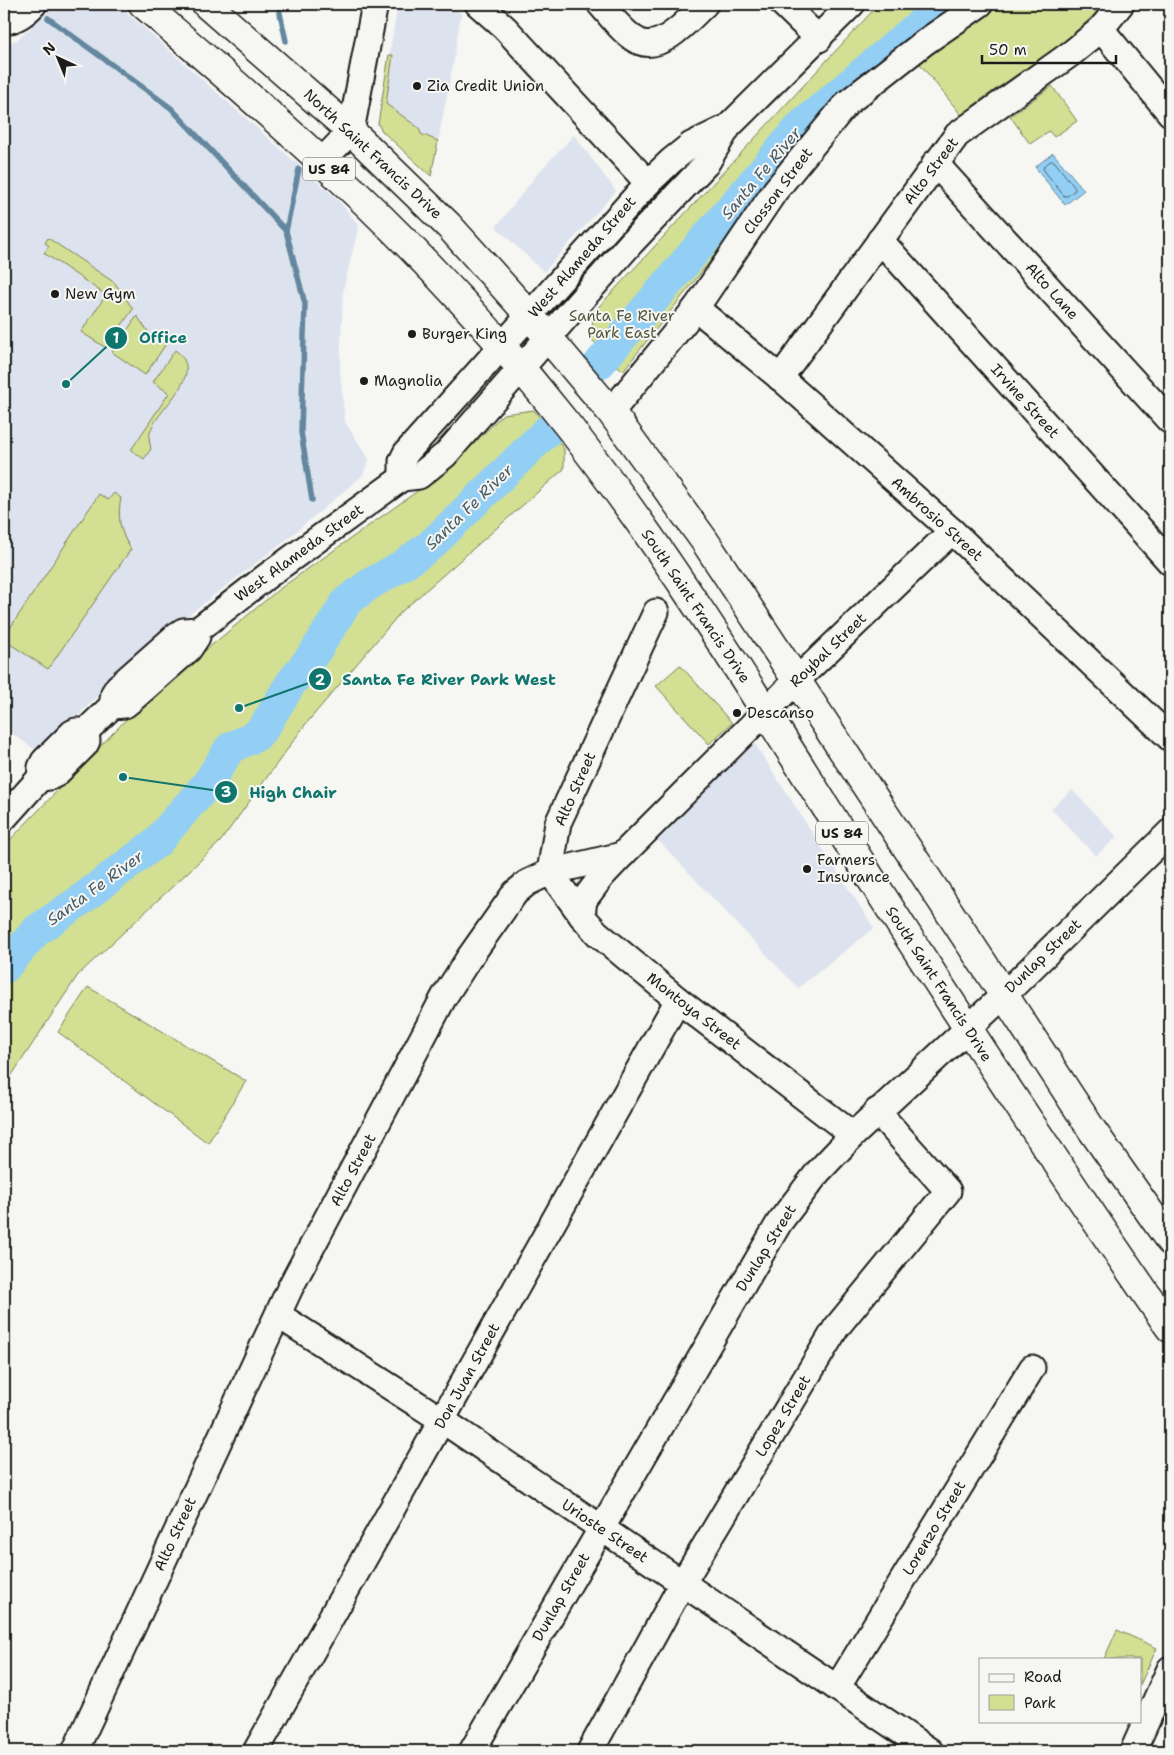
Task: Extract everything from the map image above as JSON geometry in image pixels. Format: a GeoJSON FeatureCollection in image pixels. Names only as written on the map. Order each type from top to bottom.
{"type":"FeatureCollection","features":[{"type":"Feature","properties":{"kind":"highway","name":"US 84"},"geometry":{"type":"LineString","coordinates":[[143,4],[322,161],[408,246],[502,347]]}},
{"type":"Feature","properties":{"kind":"highway","name":"North Saint Francis Drive"},"geometry":{"type":"LineString","coordinates":[[206,4],[351,131],[449,226],[530,316]]}},
{"type":"Feature","properties":{"kind":"highway","name":"US 84"},"geometry":{"type":"LineString","coordinates":[[530,316],[611,412],[704,540],[1092,1130],[1170,1240]]}},
{"type":"Feature","properties":{"kind":"highway","name":"South Saint Francis Drive"},"geometry":{"type":"LineString","coordinates":[[502,347],[567,424],[621,495],[669,564],[968,1028],[1097,1223],[1170,1328]]}},
{"type":"Feature","properties":{"kind":"street"},"geometry":{"type":"LineString","coordinates":[[322,161],[351,131],[375,4]]}},
{"type":"Feature","properties":{"kind":"street"},"geometry":{"type":"LineString","coordinates":[[478,4],[505,28],[648,183]]}},
{"type":"Feature","properties":{"kind":"street"},"geometry":{"type":"LineString","coordinates":[[600,4],[625,31],[640,42],[656,43],[672,34],[704,4]]}},
{"type":"Feature","properties":{"kind":"street"},"geometry":{"type":"LineString","coordinates":[[783,4],[818,38]]}},
{"type":"Feature","properties":{"kind":"street","name":"West Alameda Street"},"geometry":{"type":"LineString","coordinates":[[4,818],[40,778],[41,767],[44,762],[76,731],[86,731],[112,706],[114,693],[118,687],[177,635],[183,631],[198,630],[267,576],[402,478],[419,476],[437,463],[454,446],[631,243],[706,164],[728,127],[852,4]]}},
{"type":"Feature","properties":{"kind":"street","name":"Closson Street"},"geometry":{"type":"LineString","coordinates":[[611,412],[696,308],[775,191],[847,103],[924,42],[980,4]]}},
{"type":"Feature","properties":{"kind":"street","name":"Alto Street"},"geometry":{"type":"LineString","coordinates":[[780,378],[956,135],[1071,54],[1101,28],[1121,4]]}},
{"type":"Feature","properties":{"kind":"street"},"geometry":{"type":"LineString","coordinates":[[4,22],[18,18],[31,8]]}},
{"type":"Feature","properties":{"kind":"street"},"geometry":{"type":"LineString","coordinates":[[1101,28],[1170,113]]}},
{"type":"Feature","properties":{"kind":"street","name":"West Alameda Street"},"geometry":{"type":"LineString","coordinates":[[402,478],[402,461],[406,453],[648,183],[670,161],[691,145],[728,127]]}},
{"type":"Feature","properties":{"kind":"street","name":"Alto Lane"},"geometry":{"type":"LineString","coordinates":[[935,163],[1169,420]]}},
{"type":"Feature","properties":{"kind":"street","name":"Irvine Street"},"geometry":{"type":"LineString","coordinates":[[880,240],[1170,562]]}},
{"type":"Feature","properties":{"kind":"street","name":"Ambrosio Street"},"geometry":{"type":"LineString","coordinates":[[696,308],[780,378],[952,531],[1170,738]]}},
{"type":"Feature","properties":{"kind":"street","name":"Roybal Street"},"geometry":{"type":"LineString","coordinates":[[582,916],[584,900],[602,876],[622,855],[797,680],[952,531]]}},
{"type":"Feature","properties":{"kind":"street","name":"Alto Street"},"geometry":{"type":"LineString","coordinates":[[75,1751],[294,1282],[444,997],[515,893],[527,883],[550,872],[558,823],[656,612]]}},
{"type":"Feature","properties":{"kind":"street","name":"Dunlap Street"},"geometry":{"type":"LineString","coordinates":[[472,1751],[779,1223],[818,1172],[877,1111],[1004,994],[1170,832]]}},
{"type":"Feature","properties":{"kind":"street"},"geometry":{"type":"LineString","coordinates":[[550,872],[622,855]]}},
{"type":"Feature","properties":{"kind":"street","name":"Montoya Street"},"geometry":{"type":"LineString","coordinates":[[550,872],[582,916],[597,932],[678,1000],[853,1135]]}},
{"type":"Feature","properties":{"kind":"street","name":"Don Juan Street"},"geometry":{"type":"LineString","coordinates":[[256,1751],[678,1000]]}},
{"type":"Feature","properties":{"kind":"street","name":"Lopez Street"},"geometry":{"type":"LineString","coordinates":[[590,1751],[682,1584],[836,1328],[948,1191],[877,1111]]}},
{"type":"Feature","properties":{"kind":"street","name":"Urioste Street"},"geometry":{"type":"LineString","coordinates":[[278,1315],[442,1420],[930,1751]]}},
{"type":"Feature","properties":{"kind":"street","name":"Lorenzo Street"},"geometry":{"type":"LineString","coordinates":[[837,1688],[1032,1368]]}},
{"type":"Feature","properties":{"kind":"street"},"geometry":{"type":"LineString","coordinates":[[1133,1751],[1163,1708],[1170,1669]]}},
{"type":"Feature","properties":{"kind":"shaded area"},"geometry":{"type":"Polygon","coordinates":[[[56,4],[117,4],[337,199],[359,225],[343,291],[340,371],[345,422],[369,459],[363,475],[285,541],[174,626],[40,753],[4,728],[4,44],[17,40],[56,4]]]}},
{"type":"Feature","properties":{"kind":"shaded area"},"geometry":{"type":"Polygon","coordinates":[[[398,4],[447,4],[461,13],[433,167],[379,114],[398,4]]]}},
{"type":"Feature","properties":{"kind":"shaded area"},"geometry":{"type":"Polygon","coordinates":[[[574,135],[616,191],[544,272],[496,227],[539,172],[574,135]]]}},
{"type":"Feature","properties":{"kind":"shaded area"},"geometry":{"type":"Polygon","coordinates":[[[753,741],[874,928],[798,988],[656,838],[753,741]]]}},
{"type":"Feature","properties":{"kind":"shaded area"},"geometry":{"type":"Polygon","coordinates":[[[1072,790],[1117,837],[1096,856],[1051,809],[1072,790]]]}},
{"type":"Feature","properties":{"kind":"green space","name":"Santa Fe River Park East"},"geometry":{"type":"Polygon","coordinates":[[[879,4],[958,4],[837,101],[623,371],[592,340],[593,313],[879,4]]]}},
{"type":"Feature","properties":{"kind":"green space"},"geometry":{"type":"Polygon","coordinates":[[[997,4],[1104,4],[1059,46],[984,97],[962,116],[916,59],[997,4]]]}},
{"type":"Feature","properties":{"kind":"green space"},"geometry":{"type":"Polygon","coordinates":[[[389,55],[393,55],[386,104],[419,128],[421,134],[438,141],[431,176],[382,131],[378,124],[389,55]]]}},
{"type":"Feature","properties":{"kind":"green space"},"geometry":{"type":"Polygon","coordinates":[[[1052,86],[1077,121],[1054,137],[1049,131],[1030,144],[1010,116],[1052,86]]]}},
{"type":"Feature","properties":{"kind":"green space"},"geometry":{"type":"Polygon","coordinates":[[[48,238],[115,283],[133,309],[106,348],[81,332],[106,295],[44,253],[49,246],[45,243],[48,238]]]}},
{"type":"Feature","properties":{"kind":"green space"},"geometry":{"type":"Polygon","coordinates":[[[137,316],[149,333],[166,344],[145,375],[112,352],[137,316]]]}},
{"type":"Feature","properties":{"kind":"green space"},"geometry":{"type":"Polygon","coordinates":[[[175,350],[184,360],[186,370],[184,381],[178,392],[154,423],[149,437],[151,449],[144,459],[131,450],[169,393],[153,382],[175,350]]]}},
{"type":"Feature","properties":{"kind":"green space"},"geometry":{"type":"Polygon","coordinates":[[[534,410],[564,449],[564,469],[401,612],[305,725],[220,842],[78,975],[4,1087],[4,847],[7,843],[140,705],[278,590],[450,468],[503,414],[534,410]]]}},
{"type":"Feature","properties":{"kind":"green space"},"geometry":{"type":"Polygon","coordinates":[[[114,493],[121,498],[120,525],[131,549],[48,669],[4,640],[4,637],[99,494],[108,500],[114,493]]]}},
{"type":"Feature","properties":{"kind":"green space"},"geometry":{"type":"Polygon","coordinates":[[[680,665],[732,723],[709,744],[656,686],[680,665]]]}},
{"type":"Feature","properties":{"kind":"green space"},"geometry":{"type":"Polygon","coordinates":[[[88,987],[246,1081],[208,1143],[58,1032],[88,987]]]}},
{"type":"Feature","properties":{"kind":"green space"},"geometry":{"type":"Polygon","coordinates":[[[1117,1630],[1157,1648],[1142,1681],[1142,1658],[1104,1658],[1117,1630]]]}},
{"type":"Feature","properties":{"kind":"water"},"geometry":{"type":"Polygon","coordinates":[[[1053,153],[1084,190],[1065,205],[1035,167],[1053,153]]]}},
{"type":"Feature","properties":{"kind":"waterway"},"geometry":{"type":"LineString","coordinates":[[278,4],[286,41]]}},
{"type":"Feature","properties":{"kind":"waterway","name":"Santa Fe River"},"geometry":{"type":"LineString","coordinates":[[599,364],[801,126],[944,4]]}},
{"type":"Feature","properties":{"kind":"waterway"},"geometry":{"type":"LineString","coordinates":[[48,18],[171,108],[286,231],[305,304],[301,432],[312,500]]}},
{"type":"Feature","properties":{"kind":"waterway"},"geometry":{"type":"LineString","coordinates":[[286,231],[299,169]]}},
{"type":"Feature","properties":{"kind":"waterway","name":"Santa Fe River"},"geometry":{"type":"LineString","coordinates":[[194,800],[210,780],[230,748],[256,736],[264,727],[291,683],[315,652],[347,601],[431,545],[547,431]]}},
{"type":"Feature","properties":{"kind":"waterway","name":"Santa Fe River"},"geometry":{"type":"LineString","coordinates":[[4,968],[37,930],[78,902],[157,842],[187,807]]}},
{"type":"Feature","properties":{"kind":"place","name":"Zia Credit Union"},"geometry":{"type":"Point","coordinates":[417,86]}},
{"type":"Feature","properties":{"kind":"place","name":"New Gym"},"geometry":{"type":"Point","coordinates":[55,294]}},
{"type":"Feature","properties":{"kind":"place","name":"Burger King"},"geometry":{"type":"Point","coordinates":[412,334]}},
{"type":"Feature","properties":{"kind":"place","name":"Magnolia"},"geometry":{"type":"Point","coordinates":[364,381]}},
{"type":"Feature","properties":{"kind":"place","name":"Office"},"geometry":{"type":"Point","coordinates":[66,384]}},
{"type":"Feature","properties":{"kind":"place","name":"Santa Fe River Park West"},"geometry":{"type":"Point","coordinates":[239,708]}},
{"type":"Feature","properties":{"kind":"place","name":"Descanso"},"geometry":{"type":"Point","coordinates":[737,713]}},
{"type":"Feature","properties":{"kind":"place","name":"High Chair"},"geometry":{"type":"Point","coordinates":[123,777]}},
{"type":"Feature","properties":{"kind":"place","name":"Farmers Insurance"},"geometry":{"type":"Point","coordinates":[807,869]}}]}
